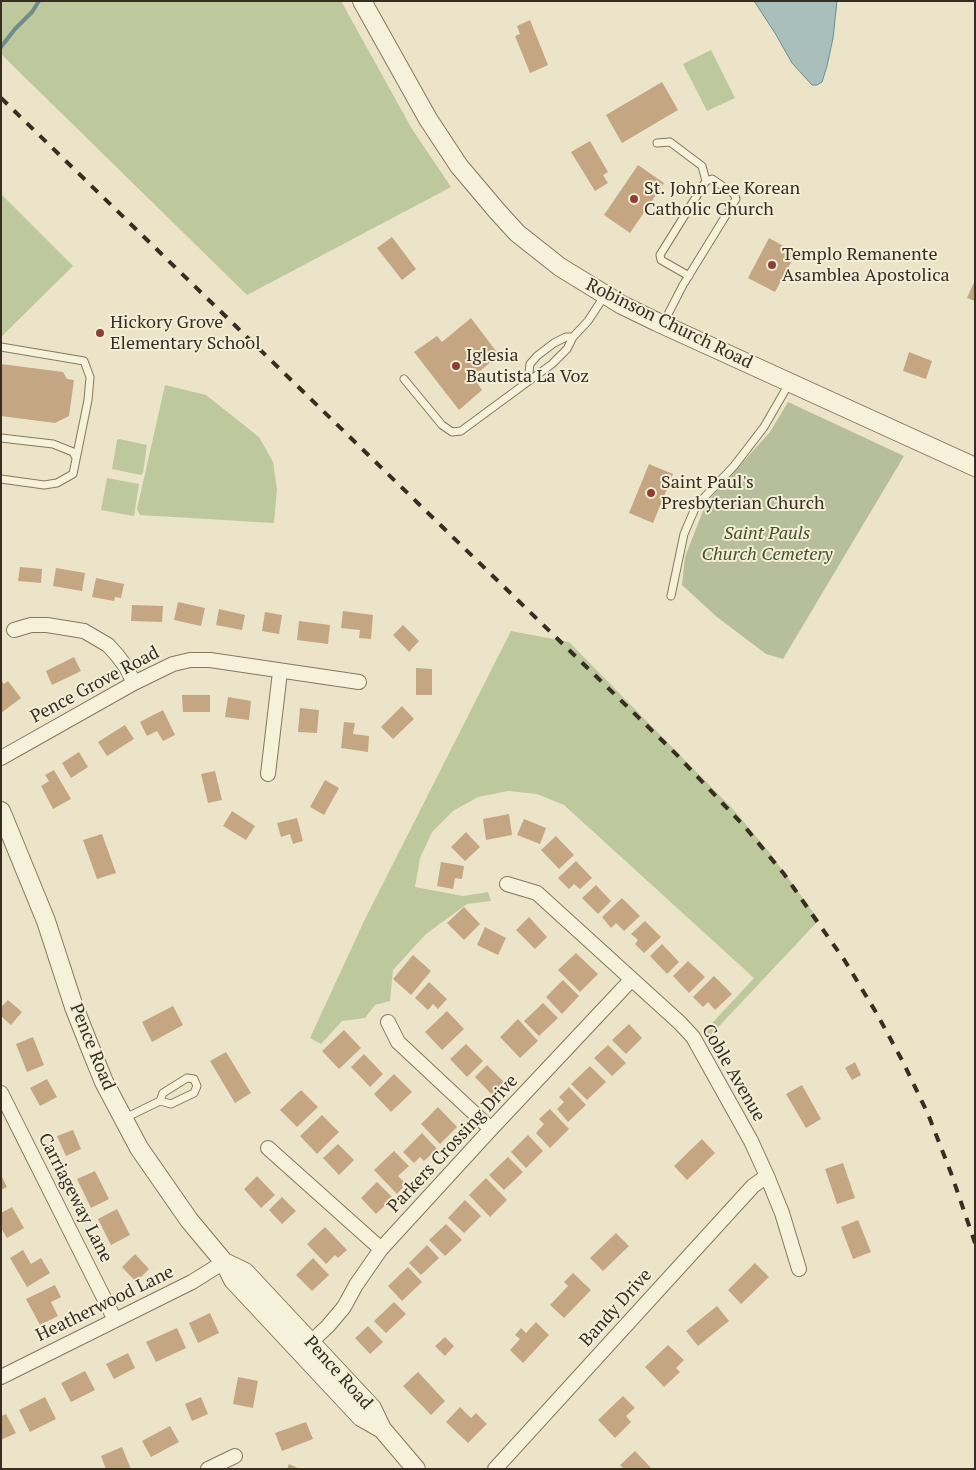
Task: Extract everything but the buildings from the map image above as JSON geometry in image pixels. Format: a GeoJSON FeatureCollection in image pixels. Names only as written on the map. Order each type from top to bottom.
{"type":"FeatureCollection","features":[{"type":"Feature","properties":{"kind":"street","name":"Robinson Church Road"},"geometry":{"type":"LineString","coordinates":[[362,1],[428,119],[460,166],[475,186],[517,233],[560,268],[605,295],[663,325],[975,467]]}},
{"type":"Feature","properties":{"kind":"street"},"geometry":{"type":"LineString","coordinates":[[14,630],[30,625],[46,625],[84,632],[108,645],[118,655],[134,683]]}},
{"type":"Feature","properties":{"kind":"street","name":"Pence Grove Road"},"geometry":{"type":"LineString","coordinates":[[1,758],[134,683],[173,664],[190,660],[210,660],[280,672],[359,682]]}},
{"type":"Feature","properties":{"kind":"street"},"geometry":{"type":"LineString","coordinates":[[268,774],[280,672]]}},
{"type":"Feature","properties":{"kind":"street","name":"Pence Road"},"geometry":{"type":"LineString","coordinates":[[1,811],[46,921],[74,1007],[104,1082],[123,1119],[157,1176],[189,1220],[224,1262],[233,1280],[361,1417],[382,1428]]}},
{"type":"Feature","properties":{"kind":"street","name":"Coble Avenue"},"geometry":{"type":"LineString","coordinates":[[507,884],[537,893],[693,1037],[751,1141],[767,1176],[782,1213],[799,1269]]}},
{"type":"Feature","properties":{"kind":"street","name":"Parkers Crossing Drive"},"geometry":{"type":"LineString","coordinates":[[311,1342],[344,1308],[356,1285],[381,1249],[632,979]]}},
{"type":"Feature","properties":{"kind":"street"},"geometry":{"type":"LineString","coordinates":[[388,1022],[398,1042],[491,1129]]}},
{"type":"Feature","properties":{"kind":"street","name":"Carriageway Lane"},"geometry":{"type":"LineString","coordinates":[[1,1093],[115,1320]]}},
{"type":"Feature","properties":{"kind":"street"},"geometry":{"type":"LineString","coordinates":[[268,1148],[381,1249]]}},
{"type":"Feature","properties":{"kind":"street","name":"Bandy Drive"},"geometry":{"type":"LineString","coordinates":[[495,1469],[753,1186],[767,1176]]}},
{"type":"Feature","properties":{"kind":"street","name":"Pence Road"},"geometry":{"type":"LineString","coordinates":[[224,1262],[245,1272],[311,1342],[372,1408],[382,1428],[416,1469]]}},
{"type":"Feature","properties":{"kind":"street","name":"Heatherwood Lane"},"geometry":{"type":"LineString","coordinates":[[1,1376],[192,1282],[224,1262]]}},
{"type":"Feature","properties":{"kind":"street"},"geometry":{"type":"LineString","coordinates":[[208,1469],[236,1456]]}},
{"type":"Feature","properties":{"kind":"lane"},"geometry":{"type":"LineString","coordinates":[[657,143],[670,142],[702,166],[706,176],[706,181],[660,255],[661,260],[689,276]]}},
{"type":"Feature","properties":{"kind":"lane"},"geometry":{"type":"LineString","coordinates":[[663,325],[689,276],[736,199],[734,194],[712,179],[706,181]]}},
{"type":"Feature","properties":{"kind":"lane"},"geometry":{"type":"LineString","coordinates":[[404,379],[442,425],[452,432],[461,431],[552,364],[567,349],[605,295]]}},
{"type":"Feature","properties":{"kind":"lane"},"geometry":{"type":"LineString","coordinates":[[528,381],[530,364],[537,356],[554,343],[566,337],[574,337]]}},
{"type":"Feature","properties":{"kind":"lane"},"geometry":{"type":"LineString","coordinates":[[1,347],[84,361],[90,377],[88,400],[73,474],[57,483],[44,485],[1,479]]}},
{"type":"Feature","properties":{"kind":"lane"},"geometry":{"type":"LineString","coordinates":[[671,596],[684,534],[696,506],[734,466],[764,428],[790,382]]}},
{"type":"Feature","properties":{"kind":"lane"},"geometry":{"type":"LineString","coordinates":[[1,438],[53,444],[73,452],[76,458]]}},
{"type":"Feature","properties":{"kind":"lane"},"geometry":{"type":"LineString","coordinates":[[123,1119],[160,1101],[171,1104],[194,1093],[197,1086],[194,1079],[187,1078],[163,1092],[160,1101]]}},
{"type":"Feature","properties":{"kind":"green space"},"geometry":{"type":"Polygon","coordinates":[[[1,1],[341,1],[412,129],[451,187],[247,295],[1,54],[1,1]]]}},
{"type":"Feature","properties":{"kind":"green space"},"geometry":{"type":"Polygon","coordinates":[[[711,50],[735,98],[707,111],[683,64],[711,50]]]}},
{"type":"Feature","properties":{"kind":"green space"},"geometry":{"type":"Polygon","coordinates":[[[1,194],[73,266],[1,337],[1,194]]]}},
{"type":"Feature","properties":{"kind":"green space"},"geometry":{"type":"Polygon","coordinates":[[[165,385],[206,395],[259,437],[273,462],[277,489],[274,523],[140,515],[137,509],[165,385]]]}},
{"type":"Feature","properties":{"kind":"green space","name":"Saint Pauls Church Cemetery"},"geometry":{"type":"Polygon","coordinates":[[[788,402],[904,456],[783,659],[766,654],[717,617],[682,585],[685,557],[706,503],[770,432],[788,402]]]}},
{"type":"Feature","properties":{"kind":"green space"},"geometry":{"type":"Polygon","coordinates":[[[117,440],[147,445],[143,473],[141,475],[112,469],[117,440]]]}},
{"type":"Feature","properties":{"kind":"green space"},"geometry":{"type":"Polygon","coordinates":[[[107,478],[139,484],[134,516],[101,510],[107,478]]]}},
{"type":"Feature","properties":{"kind":"green space"},"geometry":{"type":"Polygon","coordinates":[[[511,631],[569,642],[732,808],[770,853],[819,920],[708,1038],[704,1032],[754,978],[564,805],[537,794],[508,791],[478,797],[453,811],[432,832],[420,858],[415,887],[463,896],[488,892],[491,901],[467,904],[426,934],[393,970],[390,1001],[375,1005],[365,1018],[342,1021],[321,1044],[310,1038],[365,919],[511,631]]]}},
{"type":"Feature","properties":{"kind":"water"},"geometry":{"type":"Polygon","coordinates":[[[754,1],[837,1],[833,38],[822,82],[812,85],[792,63],[754,1]]]}},
{"type":"Feature","properties":{"kind":"waterway"},"geometry":{"type":"LineString","coordinates":[[1,47],[32,12],[39,1]]}},
{"type":"Feature","properties":{"kind":"railway"},"geometry":{"type":"LineString","coordinates":[[1,98],[675,753],[745,827],[784,874],[845,961],[877,1014],[928,1114],[975,1243]]}},
{"type":"Feature","properties":{"kind":"place","name":"St. John Lee Korean Catholic Church"},"geometry":{"type":"Point","coordinates":[634,199]}},
{"type":"Feature","properties":{"kind":"place","name":"Templo Remanente Asamblea Apostolica"},"geometry":{"type":"Point","coordinates":[772,265]}},
{"type":"Feature","properties":{"kind":"place","name":"Hickory Grove Elementary School"},"geometry":{"type":"Point","coordinates":[100,333]}},
{"type":"Feature","properties":{"kind":"place","name":"Iglesia Bautista La Voz"},"geometry":{"type":"Point","coordinates":[456,366]}},
{"type":"Feature","properties":{"kind":"place","name":"Saint Paul's Presbyterian Church"},"geometry":{"type":"Point","coordinates":[651,493]}}]}
